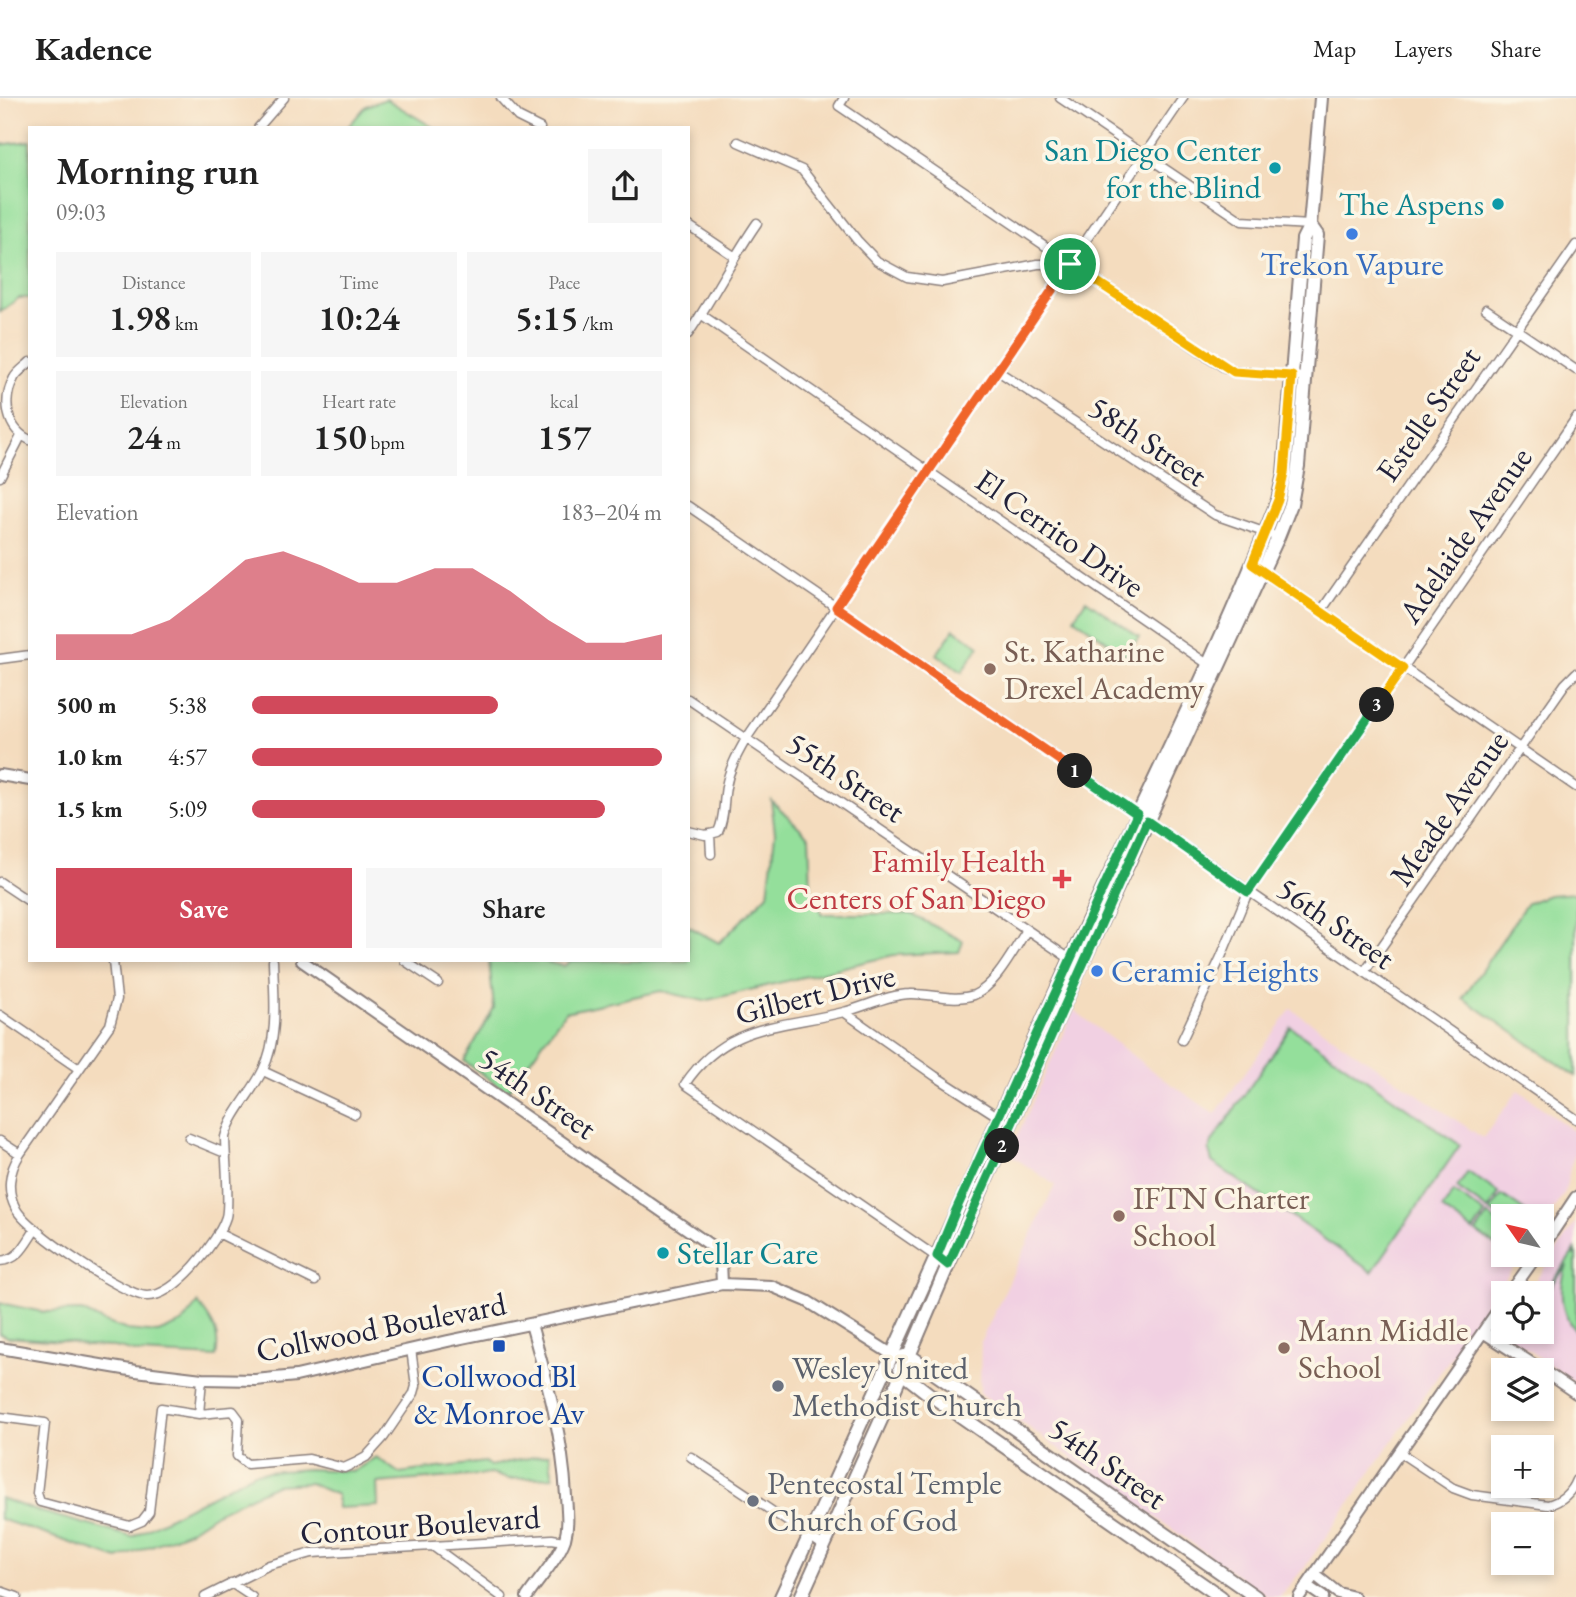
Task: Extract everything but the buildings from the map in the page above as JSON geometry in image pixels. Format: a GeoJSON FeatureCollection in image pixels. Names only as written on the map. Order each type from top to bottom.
{"type":"FeatureCollection","features":[{"type":"Feature","properties":{"kind":"main road"},"geometry":{"type":"LineString","coordinates":[[801,1597],[910,1356],[1076,963],[1272,535],[1299,377],[1303,239],[1310,225],[1321,98]]}},
{"type":"Feature","properties":{"kind":"main road"},"geometry":{"type":"LineString","coordinates":[[781,1597],[893,1355],[999,1116],[1076,963]]}},
{"type":"Feature","properties":{"kind":"main road"},"geometry":{"type":"LineString","coordinates":[[893,1355],[910,1356]]}},
{"type":"Feature","properties":{"kind":"main road","name":"54th Street"},"geometry":{"type":"LineString","coordinates":[[893,1355],[902,1373],[1221,1597]]}},
{"type":"Feature","properties":{"kind":"main road","name":"54th Street"},"geometry":{"type":"LineString","coordinates":[[910,1356],[1256,1597]]}},
{"type":"Feature","properties":{"kind":"street"},"geometry":{"type":"LineString","coordinates":[[260,126],[284,98]]}},
{"type":"Feature","properties":{"kind":"street"},"geometry":{"type":"LineString","coordinates":[[501,98],[518,117],[536,126]]}},
{"type":"Feature","properties":{"kind":"street"},"geometry":{"type":"LineString","coordinates":[[1060,98],[1242,221],[1310,225]]}},
{"type":"Feature","properties":{"kind":"street"},"geometry":{"type":"LineString","coordinates":[[690,831],[705,835],[718,832],[723,821],[729,773],[746,739],[1183,98]]}},
{"type":"Feature","properties":{"kind":"street"},"geometry":{"type":"LineString","coordinates":[[841,102],[1070,264],[1234,372],[1299,377]]}},
{"type":"Feature","properties":{"kind":"street"},"geometry":{"type":"LineString","coordinates":[[738,142],[802,170],[877,261],[908,277],[942,282],[1038,264],[1070,264]]}},
{"type":"Feature","properties":{"kind":"street"},"geometry":{"type":"LineString","coordinates":[[690,331],[734,256],[757,223]]}},
{"type":"Feature","properties":{"kind":"street"},"geometry":{"type":"LineString","coordinates":[[690,226],[734,256]]}},
{"type":"Feature","properties":{"kind":"street","name":"Estelle Street"},"geometry":{"type":"LineString","coordinates":[[1321,611],[1576,245]]}},
{"type":"Feature","properties":{"kind":"street"},"geometry":{"type":"LineString","coordinates":[[1486,309],[1576,370]]}},
{"type":"Feature","properties":{"kind":"street","name":"El Cerrito Drive"},"geometry":{"type":"LineString","coordinates":[[702,314],[1212,668]]}},
{"type":"Feature","properties":{"kind":"street"},"geometry":{"type":"LineString","coordinates":[[28,364],[15,376],[6,398],[8,415],[21,436],[28,439]]}},
{"type":"Feature","properties":{"kind":"street","name":"58th Street"},"geometry":{"type":"LineString","coordinates":[[998,371],[1215,515],[1272,535]]}},
{"type":"Feature","properties":{"kind":"street","name":"Adelaide Avenue"},"geometry":{"type":"LineString","coordinates":[[1182,1041],[1222,957],[1248,892],[1576,418]]}},
{"type":"Feature","properties":{"kind":"street"},"geometry":{"type":"LineString","coordinates":[[0,477],[21,436]]}},
{"type":"Feature","properties":{"kind":"street","name":"56th Street"},"geometry":{"type":"LineString","coordinates":[[690,507],[1576,1119]]}},
{"type":"Feature","properties":{"kind":"street"},"geometry":{"type":"LineString","coordinates":[[1257,567],[1576,787]]}},
{"type":"Feature","properties":{"kind":"street"},"geometry":{"type":"LineString","coordinates":[[0,659],[28,655]]}},
{"type":"Feature","properties":{"kind":"street","name":"Meade Avenue"},"geometry":{"type":"LineString","coordinates":[[1364,972],[1565,684],[1576,673]]}},
{"type":"Feature","properties":{"kind":"street","name":"55th Street"},"geometry":{"type":"LineString","coordinates":[[690,700],[1076,963]]}},
{"type":"Feature","properties":{"kind":"street"},"geometry":{"type":"LineString","coordinates":[[0,775],[28,780]]}},
{"type":"Feature","properties":{"kind":"street"},"geometry":{"type":"LineString","coordinates":[[710,834],[711,854]]}},
{"type":"Feature","properties":{"kind":"street"},"geometry":{"type":"LineString","coordinates":[[0,882],[28,901]]}},
{"type":"Feature","properties":{"kind":"street","name":"Gilbert Drive"},"geometry":{"type":"LineString","coordinates":[[937,1256],[685,1084],[697,1066],[727,1041],[746,1033],[844,1012],[909,993],[947,997],[974,995],[994,979],[1027,930]]}},
{"type":"Feature","properties":{"kind":"street"},"geometry":{"type":"LineString","coordinates":[[113,962],[117,999],[110,1025],[19,1154],[12,1169],[11,1194],[20,1216],[35,1230],[119,1288],[144,1297],[170,1290],[188,1275],[218,1233],[226,1216],[225,1137],[229,1125],[263,1071],[270,1053],[274,1031],[274,962]]}},
{"type":"Feature","properties":{"kind":"street","name":"54th Street"},"geometry":{"type":"LineString","coordinates":[[303,962],[710,1245],[721,1261],[722,1284]]}},
{"type":"Feature","properties":{"kind":"street"},"geometry":{"type":"LineString","coordinates":[[406,962],[438,984]]}},
{"type":"Feature","properties":{"kind":"street"},"geometry":{"type":"LineString","coordinates":[[844,1012],[945,1083],[1010,1124]]}},
{"type":"Feature","properties":{"kind":"street"},"geometry":{"type":"LineString","coordinates":[[0,1015],[79,1069]]}},
{"type":"Feature","properties":{"kind":"street"},"geometry":{"type":"LineString","coordinates":[[263,1071],[355,1114]]}},
{"type":"Feature","properties":{"kind":"street"},"geometry":{"type":"LineString","coordinates":[[189,1138],[225,1153]]}},
{"type":"Feature","properties":{"kind":"street"},"geometry":{"type":"LineString","coordinates":[[0,1141],[19,1154]]}},
{"type":"Feature","properties":{"kind":"street"},"geometry":{"type":"LineString","coordinates":[[1554,1230],[1576,1197]]}},
{"type":"Feature","properties":{"kind":"street"},"geometry":{"type":"LineString","coordinates":[[0,1261],[10,1261],[19,1255],[35,1230]]}},
{"type":"Feature","properties":{"kind":"street"},"geometry":{"type":"LineString","coordinates":[[218,1233],[314,1281]]}},
{"type":"Feature","properties":{"kind":"street"},"geometry":{"type":"LineString","coordinates":[[937,1256],[948,1265]]}},
{"type":"Feature","properties":{"kind":"street","name":"Collwood Boulevard"},"geometry":{"type":"LineString","coordinates":[[0,1348],[136,1371],[202,1379],[256,1380],[296,1376],[411,1349],[722,1284],[771,1286],[807,1301],[893,1355]]}},
{"type":"Feature","properties":{"kind":"street"},"geometry":{"type":"LineString","coordinates":[[1299,1597],[1491,1320]]}},
{"type":"Feature","properties":{"kind":"street"},"geometry":{"type":"LineString","coordinates":[[527,1597],[564,1541],[568,1524],[565,1467],[554,1404],[531,1324]]}},
{"type":"Feature","properties":{"kind":"street"},"geometry":{"type":"LineString","coordinates":[[1483,1332],[1523,1358]]}},
{"type":"Feature","properties":{"kind":"street"},"geometry":{"type":"LineString","coordinates":[[0,1417],[45,1423],[37,1493],[40,1502],[126,1526],[139,1523],[149,1512],[162,1408],[199,1414],[233,1411],[239,1419],[237,1456],[247,1464],[309,1459],[344,1468],[366,1457],[384,1437],[414,1393],[416,1385],[411,1349]]}},
{"type":"Feature","properties":{"kind":"street"},"geometry":{"type":"LineString","coordinates":[[1554,1378],[1576,1393]]}},
{"type":"Feature","properties":{"kind":"street"},"geometry":{"type":"LineString","coordinates":[[199,1414],[202,1379]]}},
{"type":"Feature","properties":{"kind":"street"},"geometry":{"type":"LineString","coordinates":[[1399,1452],[1453,1489],[1472,1495],[1548,1505],[1559,1502],[1575,1483]]}},
{"type":"Feature","properties":{"kind":"street"},"geometry":{"type":"LineString","coordinates":[[691,1457],[824,1546]]}},
{"type":"Feature","properties":{"kind":"street","name":"Contour Boulevard"},"geometry":{"type":"LineString","coordinates":[[205,1597],[269,1564],[312,1553],[564,1541]]}},
{"type":"Feature","properties":{"kind":"street"},"geometry":{"type":"LineString","coordinates":[[433,1546],[502,1597]]}},
{"type":"Feature","properties":{"kind":"street"},"geometry":{"type":"LineString","coordinates":[[1315,1575],[1338,1593],[1354,1597]]}},
{"type":"Feature","properties":{"kind":"street"},"geometry":{"type":"LineString","coordinates":[[231,1583],[252,1597]]}},
{"type":"Feature","properties":{"kind":"street"},"geometry":{"type":"LineString","coordinates":[[1307,1586],[1323,1597]]}},
{"type":"Feature","properties":{"kind":"street"},"geometry":{"type":"LineString","coordinates":[[0,1591],[17,1597]]}},
{"type":"Feature","properties":{"kind":"shaded area","name":"Mann Middle School"},"geometry":{"type":"Polygon","coordinates":[[[1291,1009],[1483,1138],[1518,1090],[1576,1133],[1576,1153],[1565,1192],[1554,1208],[1554,1204],[1491,1204],[1491,1267],[1514,1267],[1504,1281],[1491,1281],[1491,1300],[1307,1564],[1280,1597],[1268,1597],[980,1393],[981,1341],[1055,1185],[1009,1154],[1074,1010],[1155,1073],[1215,1114],[1291,1009]]]}},
{"type":"Feature","properties":{"kind":"shaded area"},"geometry":{"type":"Polygon","coordinates":[[[1576,1222],[1576,1383],[1554,1368],[1554,1358],[1540,1358],[1520,1344],[1554,1344],[1554,1281],[1535,1281],[1545,1267],[1554,1267],[1554,1254],[1576,1222]]]}},
{"type":"Feature","properties":{"kind":"green space"},"geometry":{"type":"Polygon","coordinates":[[[386,99],[431,126],[349,126],[366,106],[386,99]]]}},
{"type":"Feature","properties":{"kind":"green space"},"geometry":{"type":"Polygon","coordinates":[[[28,141],[28,298],[19,298],[0,312],[0,145],[28,141]]]}},
{"type":"Feature","properties":{"kind":"green space"},"geometry":{"type":"Polygon","coordinates":[[[1086,600],[1139,637],[1126,655],[1074,618],[1086,600]]]}},
{"type":"Feature","properties":{"kind":"green space"},"geometry":{"type":"Polygon","coordinates":[[[954,629],[979,646],[962,672],[937,654],[954,629]]]}},
{"type":"Feature","properties":{"kind":"green space"},"geometry":{"type":"Polygon","coordinates":[[[771,800],[809,837],[811,889],[822,914],[911,914],[963,941],[959,952],[894,955],[704,1001],[661,991],[565,1012],[507,1092],[464,1061],[494,1008],[489,962],[546,962],[564,966],[570,962],[690,962],[690,927],[719,943],[768,894],[775,833],[771,800]]]}},
{"type":"Feature","properties":{"kind":"green space"},"geometry":{"type":"Polygon","coordinates":[[[1576,893],[1576,1076],[1463,998],[1527,903],[1549,895],[1576,893]]]}},
{"type":"Feature","properties":{"kind":"green space"},"geometry":{"type":"Polygon","coordinates":[[[1291,1027],[1460,1145],[1372,1272],[1212,1162],[1209,1151],[1212,1142],[1291,1027]]]}},
{"type":"Feature","properties":{"kind":"green space"},"geometry":{"type":"Polygon","coordinates":[[[1468,1172],[1499,1193],[1488,1210],[1457,1188],[1468,1172]]]}},
{"type":"Feature","properties":{"kind":"green space"},"geometry":{"type":"Polygon","coordinates":[[[1454,1192],[1485,1214],[1473,1231],[1442,1209],[1454,1192]]]}},
{"type":"Feature","properties":{"kind":"green space"},"geometry":{"type":"Polygon","coordinates":[[[1502,1195],[1515,1204],[1495,1204],[1502,1195]]]}},
{"type":"Feature","properties":{"kind":"green space"},"geometry":{"type":"Polygon","coordinates":[[[1488,1215],[1491,1217],[1491,1243],[1476,1232],[1488,1215]]]}},
{"type":"Feature","properties":{"kind":"green space"},"geometry":{"type":"Polygon","coordinates":[[[1576,1248],[1576,1332],[1566,1316],[1562,1300],[1567,1265],[1553,1281],[1576,1248]]]}},
{"type":"Feature","properties":{"kind":"green space"},"geometry":{"type":"Polygon","coordinates":[[[0,1303],[43,1312],[82,1311],[127,1330],[158,1333],[182,1323],[198,1303],[216,1334],[216,1357],[139,1353],[115,1347],[8,1337],[0,1334],[0,1303]]]}},
{"type":"Feature","properties":{"kind":"green space"},"geometry":{"type":"Polygon","coordinates":[[[549,1454],[553,1477],[508,1479],[492,1474],[377,1483],[378,1506],[338,1508],[337,1495],[309,1483],[275,1485],[216,1513],[189,1531],[118,1559],[0,1519],[0,1498],[132,1537],[254,1473],[308,1469],[354,1471],[376,1457],[399,1473],[485,1462],[490,1466],[549,1454]]]}},
{"type":"Feature","properties":{"kind":"place","name":"San Diego Center for the Blind"},"geometry":{"type":"Point","coordinates":[1275,168]}},
{"type":"Feature","properties":{"kind":"place","name":"The Aspens"},"geometry":{"type":"Point","coordinates":[1498,204]}},
{"type":"Feature","properties":{"kind":"place","name":"Trekon Vapure"},"geometry":{"type":"Point","coordinates":[1352,234]}},
{"type":"Feature","properties":{"kind":"place","name":"St. Katharine Drexel Academy"},"geometry":{"type":"Point","coordinates":[990,669]}},
{"type":"Feature","properties":{"kind":"place","name":"Family Health Centers of San Diego"},"geometry":{"type":"Point","coordinates":[1062,879]}},
{"type":"Feature","properties":{"kind":"place","name":"Ceramic Heights"},"geometry":{"type":"Point","coordinates":[1097,971]}},
{"type":"Feature","properties":{"kind":"place","name":"IFTN Charter School"},"geometry":{"type":"Point","coordinates":[1119,1216]}},
{"type":"Feature","properties":{"kind":"place","name":"Stellar Care"},"geometry":{"type":"Point","coordinates":[663,1253]}},
{"type":"Feature","properties":{"kind":"place","name":"Collwood Bl & Monroe Av"},"geometry":{"type":"Point","coordinates":[499,1346]}},
{"type":"Feature","properties":{"kind":"place","name":"Mann Middle School"},"geometry":{"type":"Point","coordinates":[1284,1348]}},
{"type":"Feature","properties":{"kind":"place","name":"Wesley United Methodist Church"},"geometry":{"type":"Point","coordinates":[778,1386]}},
{"type":"Feature","properties":{"kind":"place","name":"Pentecostal Temple Church of God"},"geometry":{"type":"Point","coordinates":[753,1501]}},
{"type":"Feature","properties":{"kind":"route"},"geometry":{"type":"LineString","coordinates":[[1070,264],[1222,366],[1234,372],[1292,376],[1284,474],[1278,500],[1252,564],[1403,668],[1248,892],[1147,821],[948,1265],[937,1256],[956,1210],[1137,814],[836,607],[1070,264]]}}]}
